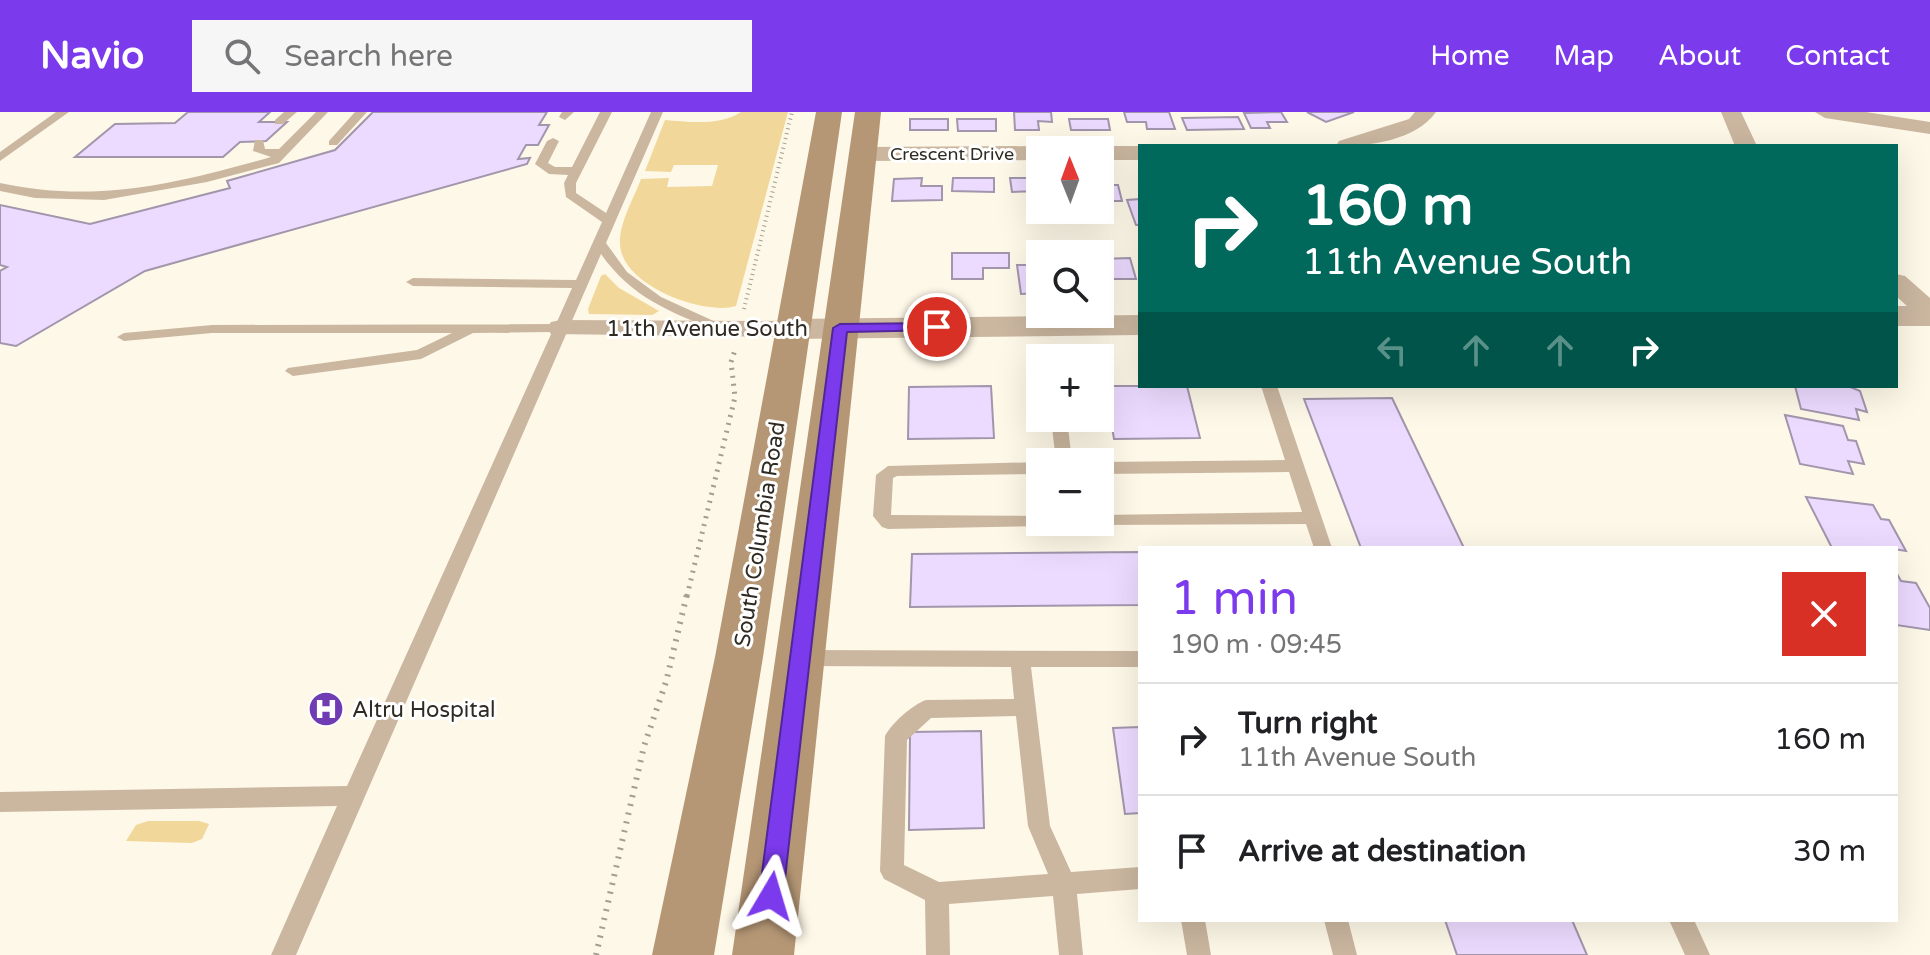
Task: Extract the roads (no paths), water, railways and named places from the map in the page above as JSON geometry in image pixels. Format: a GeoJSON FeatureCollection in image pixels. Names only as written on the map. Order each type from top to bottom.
{"type":"FeatureCollection","features":[{"type":"Feature","properties":{"kind":"main road","name":"South Columbia Road"},"geometry":{"type":"LineString","coordinates":[[683,955],[739,657],[829,112]]}},
{"type":"Feature","properties":{"kind":"main road"},"geometry":{"type":"LineString","coordinates":[[763,955],[866,133]]}},
{"type":"Feature","properties":{"kind":"street"},"geometry":{"type":"LineString","coordinates":[[1353,144],[1416,123],[1426,112]]}},
{"type":"Feature","properties":{"kind":"street"},"geometry":{"type":"LineString","coordinates":[[1731,112],[1745,144]]}},
{"type":"Feature","properties":{"kind":"street"},"geometry":{"type":"LineString","coordinates":[[1825,112],[1868,115],[1930,128]]}},
{"type":"Feature","properties":{"kind":"street","name":"Crescent Drive"},"geometry":{"type":"LineString","coordinates":[[866,133],[1026,151]]}},
{"type":"Feature","properties":{"kind":"street"},"geometry":{"type":"LineString","coordinates":[[1114,153],[1138,153]]}},
{"type":"Feature","properties":{"kind":"street"},"geometry":{"type":"LineString","coordinates":[[1898,284],[1930,314]]}},
{"type":"Feature","properties":{"kind":"street"},"geometry":{"type":"LineString","coordinates":[[1898,316],[1930,314]]}},
{"type":"Feature","properties":{"kind":"street","name":"11th Avenue South"},"geometry":{"type":"LineString","coordinates":[[561,328],[1138,325]]}},
{"type":"Feature","properties":{"kind":"lane"},"geometry":{"type":"LineString","coordinates":[[0,157],[63,112],[79,112]]}},
{"type":"Feature","properties":{"kind":"lane"},"geometry":{"type":"LineString","coordinates":[[279,122],[291,112]]}},
{"type":"Feature","properties":{"kind":"lane"},"geometry":{"type":"LineString","coordinates":[[0,187],[53,196],[130,195],[207,179],[275,160],[322,112]]}},
{"type":"Feature","properties":{"kind":"lane"},"geometry":{"type":"LineString","coordinates":[[333,143],[361,112]]}},
{"type":"Feature","properties":{"kind":"lane"},"geometry":{"type":"LineString","coordinates":[[606,112],[570,183],[570,194],[609,221]]}},
{"type":"Feature","properties":{"kind":"lane"},"geometry":{"type":"LineString","coordinates":[[283,955],[657,112]]}},
{"type":"Feature","properties":{"kind":"lane"},"geometry":{"type":"LineString","coordinates":[[553,141],[541,164],[553,171],[576,171]]}},
{"type":"Feature","properties":{"kind":"lane"},"geometry":{"type":"LineString","coordinates":[[259,142],[257,149],[263,152],[282,153]]}},
{"type":"Feature","properties":{"kind":"lane"},"geometry":{"type":"LineString","coordinates":[[599,243],[622,275],[656,300],[722,328]]}},
{"type":"Feature","properties":{"kind":"lane"},"geometry":{"type":"LineString","coordinates":[[413,282],[581,284]]}},
{"type":"Feature","properties":{"kind":"lane"},"geometry":{"type":"LineString","coordinates":[[124,337],[212,329],[561,328]]}},
{"type":"Feature","properties":{"kind":"lane"},"geometry":{"type":"LineString","coordinates":[[293,371],[421,354],[470,329]]}},
{"type":"Feature","properties":{"kind":"lane"},"geometry":{"type":"LineString","coordinates":[[1270,388],[1322,546]]}},
{"type":"Feature","properties":{"kind":"lane"},"geometry":{"type":"LineString","coordinates":[[1114,468],[1295,466]]}},
{"type":"Feature","properties":{"kind":"lane"},"geometry":{"type":"LineString","coordinates":[[1026,468],[894,470],[885,475],[882,516],[888,523],[1026,522]]}},
{"type":"Feature","properties":{"kind":"lane"},"geometry":{"type":"LineString","coordinates":[[1114,521],[1313,518]]}},
{"type":"Feature","properties":{"kind":"lane"},"geometry":{"type":"LineString","coordinates":[[801,658],[1138,659]]}},
{"type":"Feature","properties":{"kind":"lane"},"geometry":{"type":"LineString","coordinates":[[1020,658],[1039,826],[1064,883],[1071,955]]}},
{"type":"Feature","properties":{"kind":"lane"},"geometry":{"type":"LineString","coordinates":[[1026,707],[926,709],[896,736],[892,871],[937,894],[1138,878]]}},
{"type":"Feature","properties":{"kind":"lane"},"geometry":{"type":"LineString","coordinates":[[0,802],[354,796]]}},
{"type":"Feature","properties":{"kind":"lane"},"geometry":{"type":"LineString","coordinates":[[937,894],[938,955]]}},
{"type":"Feature","properties":{"kind":"lane"},"geometry":{"type":"LineString","coordinates":[[1193,922],[1199,955]]}},
{"type":"Feature","properties":{"kind":"lane"},"geometry":{"type":"LineString","coordinates":[[1337,922],[1345,955]]}},
{"type":"Feature","properties":{"kind":"lane"},"geometry":{"type":"LineString","coordinates":[[1682,922],[1698,955]]}},
{"type":"Feature","properties":{"kind":"place","name":"Altru Hospital"},"geometry":{"type":"Point","coordinates":[326,709]}}]}
